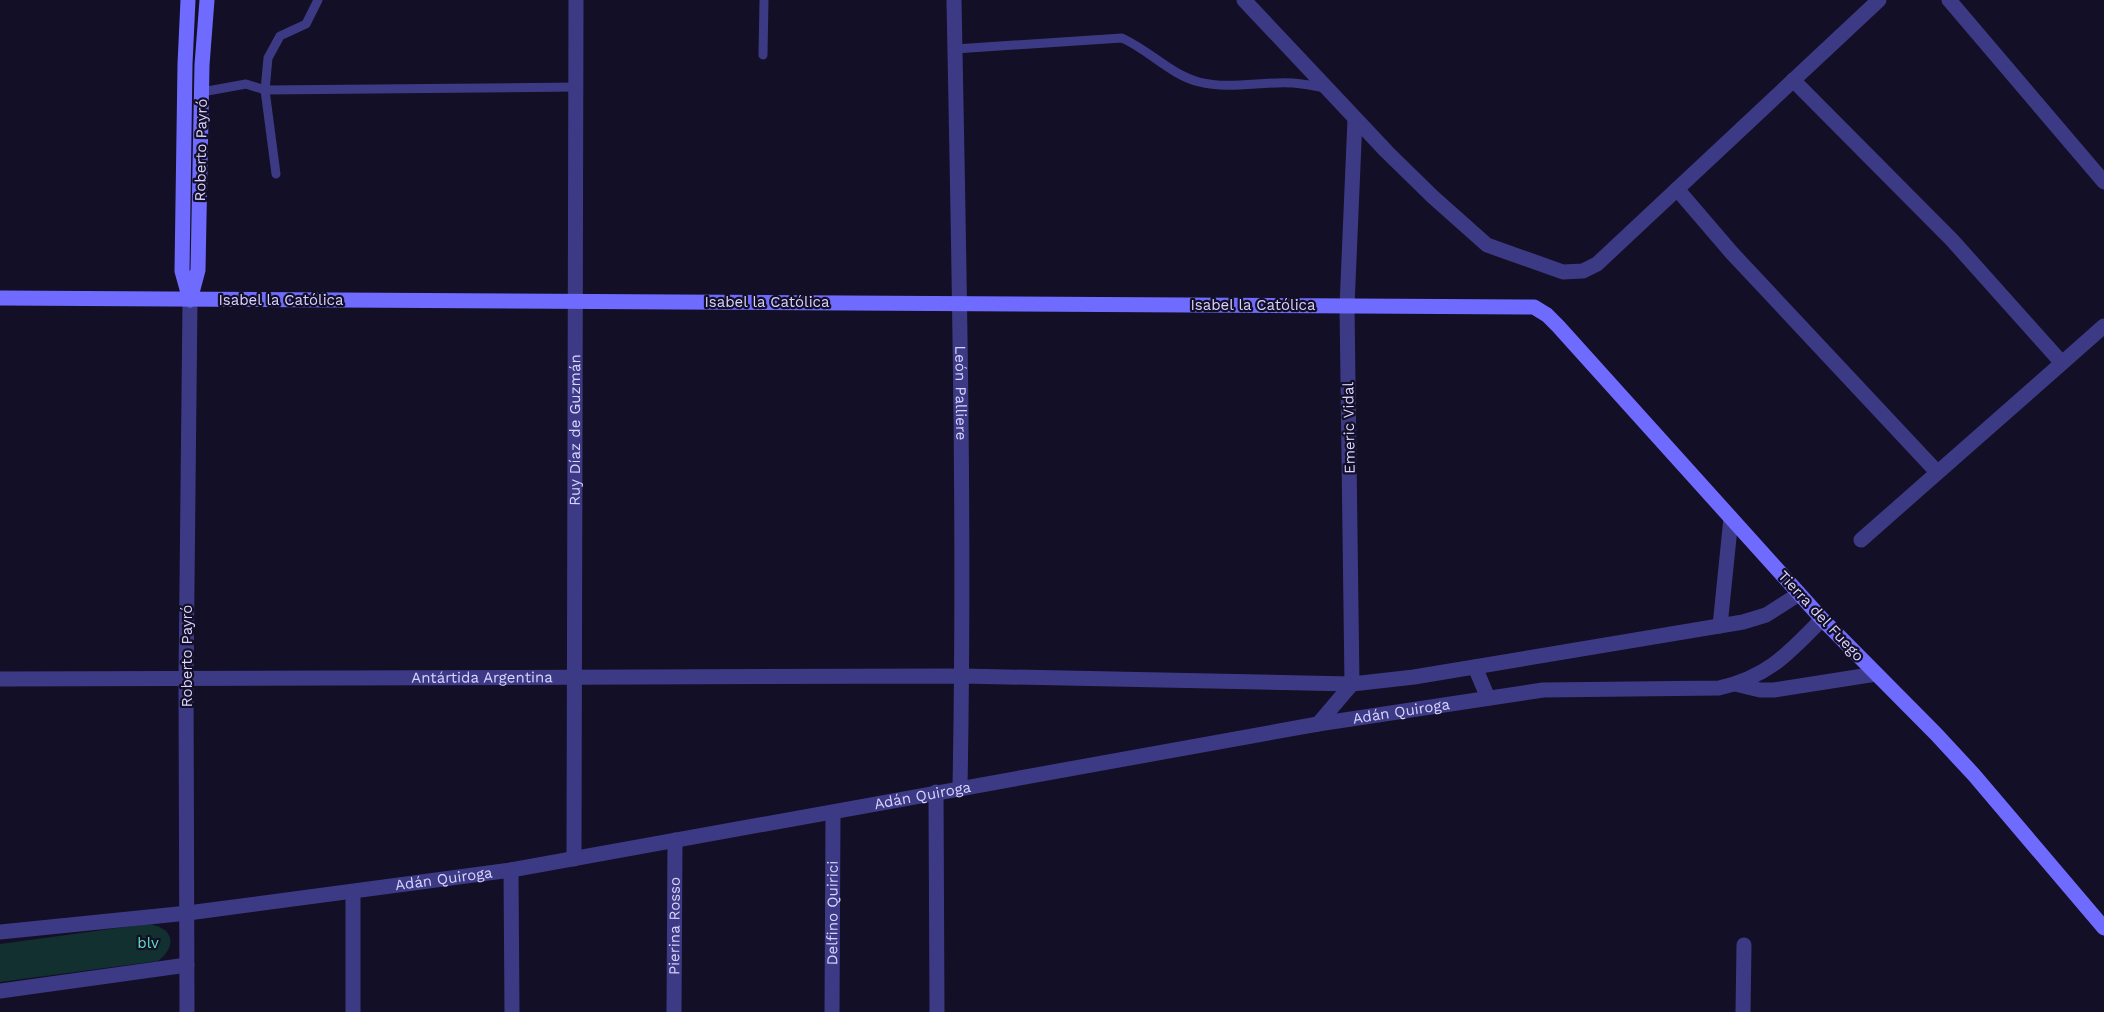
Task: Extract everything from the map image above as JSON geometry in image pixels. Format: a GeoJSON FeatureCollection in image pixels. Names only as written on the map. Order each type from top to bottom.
{"type":"FeatureCollection","features":[{"type":"Feature","properties":{"kind":"main road","name":"Roberto Payró"},"geometry":{"type":"LineString","coordinates":[[188,0],[184,64],[182,271],[189,300]]}},
{"type":"Feature","properties":{"kind":"main road","name":"Roberto Payró"},"geometry":{"type":"LineString","coordinates":[[189,300],[198,270],[202,92],[207,0]]}},
{"type":"Feature","properties":{"kind":"main road","name":"Isabel la Católica"},"geometry":{"type":"LineString","coordinates":[[0,298],[1534,307]]}},
{"type":"Feature","properties":{"kind":"main road","name":"Tierra del Fuego"},"geometry":{"type":"LineString","coordinates":[[1534,307],[1558,326],[1822,619],[1974,775],[2104,927]]}},
{"type":"Feature","properties":{"kind":"street","name":"Ruy Díaz de Guzmán"},"geometry":{"type":"LineString","coordinates":[[574,859],[578,87],[576,0]]}},
{"type":"Feature","properties":{"kind":"street","name":"León Palliere"},"geometry":{"type":"LineString","coordinates":[[954,0],[960,303],[962,676],[960,787]]}},
{"type":"Feature","properties":{"kind":"street"},"geometry":{"type":"LineString","coordinates":[[1244,0],[1325,88],[1432,197],[1487,245],[1563,273],[1583,271],[1597,264],[1879,0]]}},
{"type":"Feature","properties":{"kind":"street"},"geometry":{"type":"LineString","coordinates":[[1948,0],[2104,182]]}},
{"type":"Feature","properties":{"kind":"street"},"geometry":{"type":"LineString","coordinates":[[1793,80],[1952,240],[2062,363]]}},
{"type":"Feature","properties":{"kind":"street","name":"Emeric Vidal"},"geometry":{"type":"LineString","coordinates":[[1352,684],[1347,306],[1355,119]]}},
{"type":"Feature","properties":{"kind":"street"},"geometry":{"type":"LineString","coordinates":[[1677,189],[1731,252],[1937,472]]}},
{"type":"Feature","properties":{"kind":"street","name":"Roberto Payró"},"geometry":{"type":"LineString","coordinates":[[187,1012],[186,680],[189,300]]}},
{"type":"Feature","properties":{"kind":"street"},"geometry":{"type":"LineString","coordinates":[[1861,540],[2104,327]]}},
{"type":"Feature","properties":{"kind":"street"},"geometry":{"type":"LineString","coordinates":[[1720,626],[1731,518]]}},
{"type":"Feature","properties":{"kind":"street","name":"Adán Quiroga"},"geometry":{"type":"LineString","coordinates":[[962,676],[1352,684],[1414,677],[1720,626],[1766,615],[1799,594]]}},
{"type":"Feature","properties":{"kind":"street","name":"Adán Quiroga"},"geometry":{"type":"LineString","coordinates":[[0,932],[188,913],[511,870],[1318,724],[1543,690],[1719,688],[1756,676],[1784,658],[1822,619]]}},
{"type":"Feature","properties":{"kind":"street"},"geometry":{"type":"LineString","coordinates":[[1475,667],[1488,698]]}},
{"type":"Feature","properties":{"kind":"street"},"geometry":{"type":"LineString","coordinates":[[1735,684],[1760,690],[1774,690],[1876,674]]}},
{"type":"Feature","properties":{"kind":"street","name":"Antártida Argentina"},"geometry":{"type":"LineString","coordinates":[[0,679],[962,676]]}},
{"type":"Feature","properties":{"kind":"street"},"geometry":{"type":"LineString","coordinates":[[1318,724],[1352,684]]}},
{"type":"Feature","properties":{"kind":"street"},"geometry":{"type":"LineString","coordinates":[[936,792],[937,1012]]}},
{"type":"Feature","properties":{"kind":"street","name":"Delfino Quirici"},"geometry":{"type":"LineString","coordinates":[[832,1012],[833,813]]}},
{"type":"Feature","properties":{"kind":"street","name":"Pierina Rosso"},"geometry":{"type":"LineString","coordinates":[[674,1012],[675,840]]}},
{"type":"Feature","properties":{"kind":"street"},"geometry":{"type":"LineString","coordinates":[[511,870],[512,1012]]}},
{"type":"Feature","properties":{"kind":"street"},"geometry":{"type":"LineString","coordinates":[[353,892],[353,1012]]}},
{"type":"Feature","properties":{"kind":"street"},"geometry":{"type":"LineString","coordinates":[[1743,1012],[1744,945]]}},
{"type":"Feature","properties":{"kind":"street"},"geometry":{"type":"LineString","coordinates":[[0,991],[188,965]]}},
{"type":"Feature","properties":{"kind":"lane"},"geometry":{"type":"LineString","coordinates":[[276,174],[265,90],[268,58],[280,36],[306,24],[318,0]]}},
{"type":"Feature","properties":{"kind":"lane"},"geometry":{"type":"LineString","coordinates":[[763,55],[764,0]]}},
{"type":"Feature","properties":{"kind":"lane"},"geometry":{"type":"LineString","coordinates":[[955,49],[1122,38],[1136,44],[1184,77],[1199,82],[1220,85],[1293,83],[1325,88]]}},
{"type":"Feature","properties":{"kind":"lane"},"geometry":{"type":"LineString","coordinates":[[202,92],[246,84],[265,90],[578,87]]}},
{"type":"Feature","properties":{"kind":"green space","name":"blv"},"geometry":{"type":"Polygon","coordinates":[[[147,924],[162,928],[170,937],[169,949],[158,961],[0,982],[0,944],[147,924]]]}}]}
